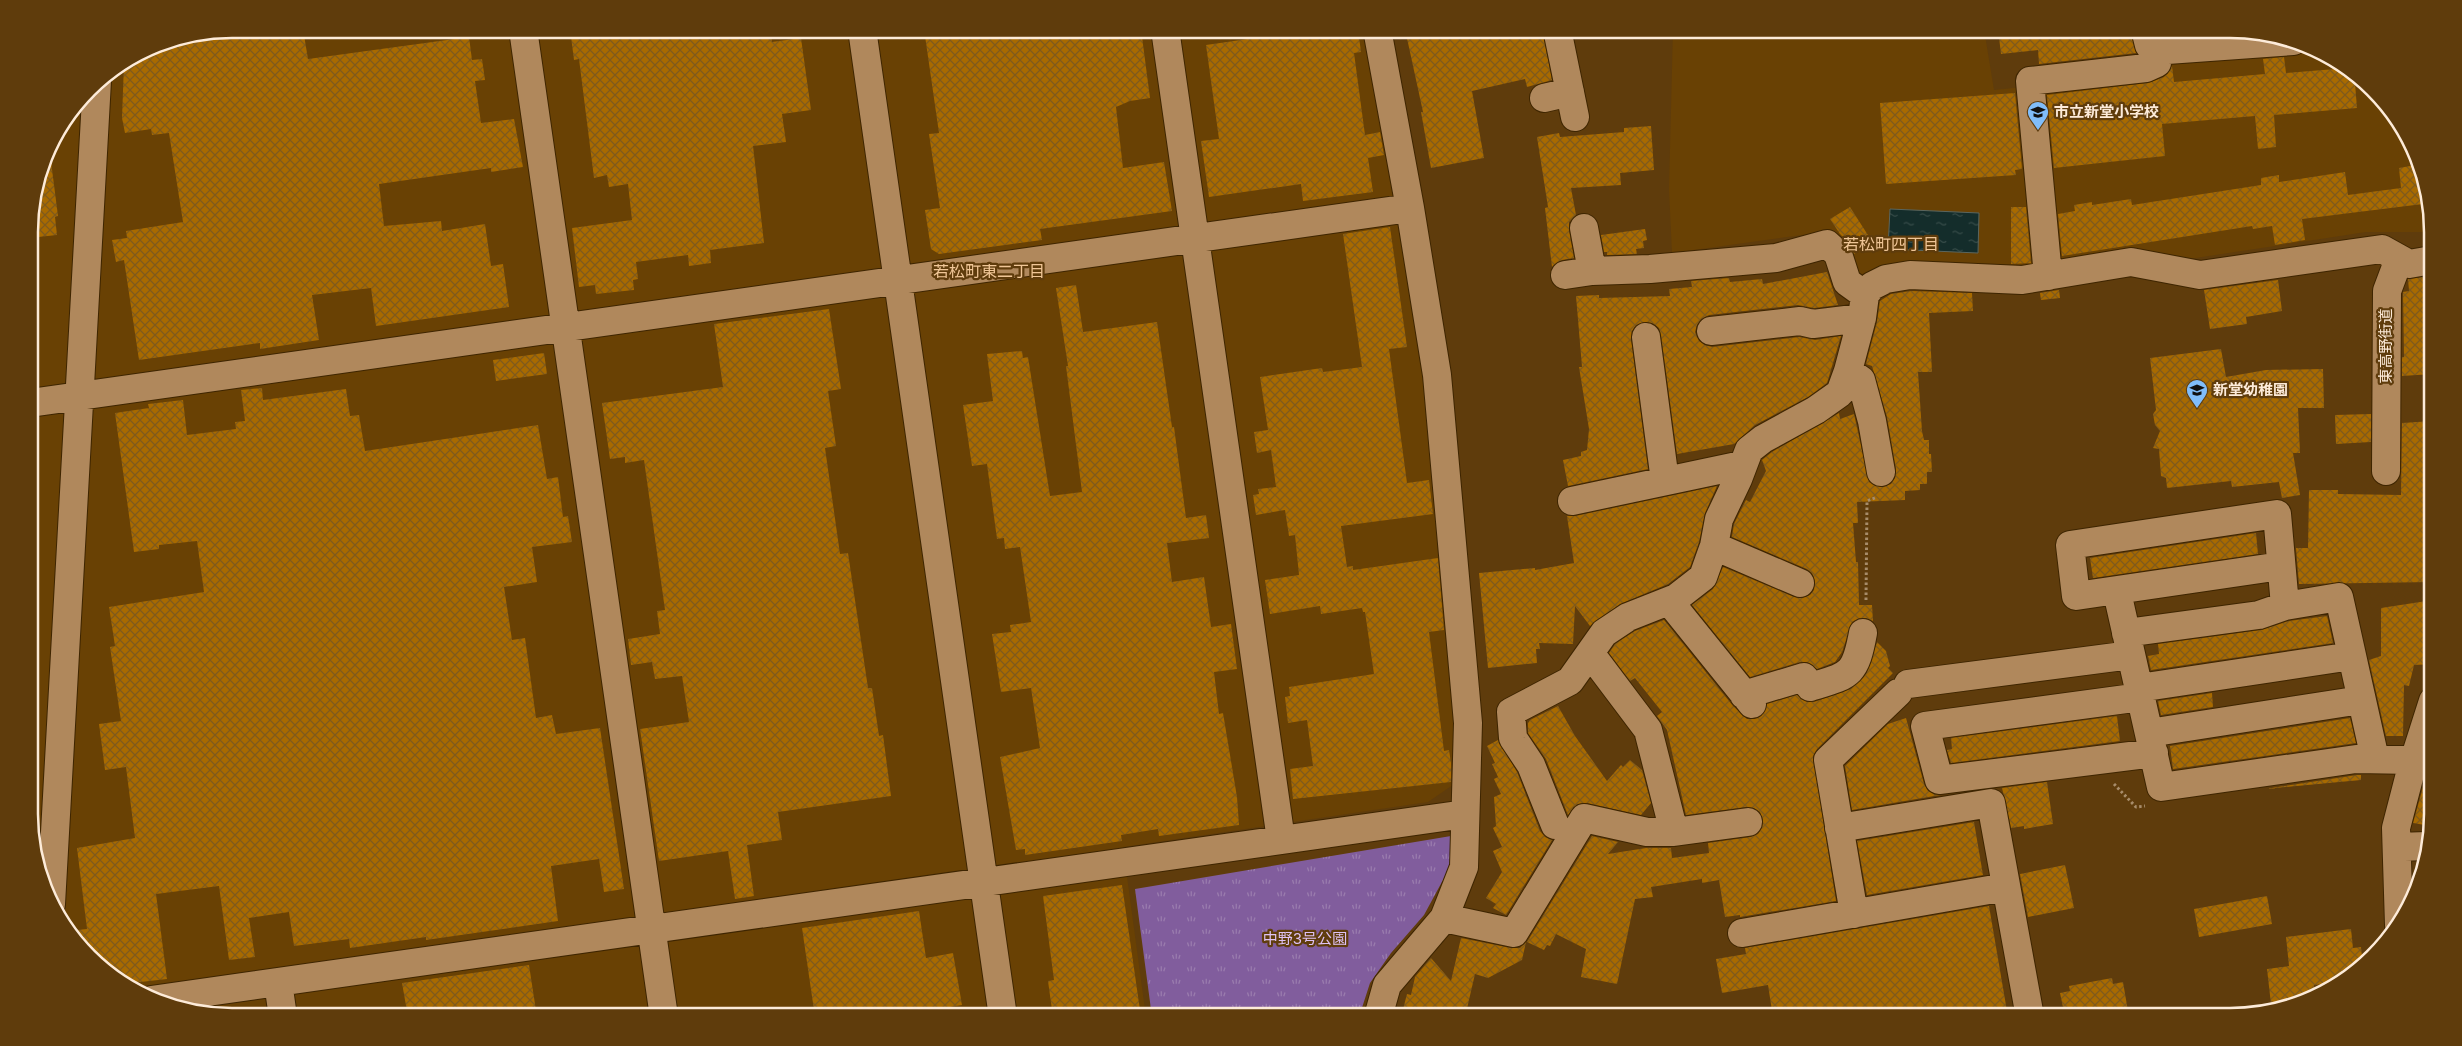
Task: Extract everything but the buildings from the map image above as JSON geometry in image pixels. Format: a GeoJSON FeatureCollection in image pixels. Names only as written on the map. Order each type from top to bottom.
{"type":"FeatureCollection","features":[{"type":"Feature","properties":{"kind":"street"},"geometry":{"type":"LineString","coordinates":[[524,38],[663,1008]]}},
{"type":"Feature","properties":{"kind":"street"},"geometry":{"type":"LineString","coordinates":[[863,38],[1002,1008]]}},
{"type":"Feature","properties":{"kind":"street"},"geometry":{"type":"LineString","coordinates":[[1166,38],[1281,840]]}},
{"type":"Feature","properties":{"kind":"street"},"geometry":{"type":"LineString","coordinates":[[1379,38],[1410,208],[1437,375],[1468,722],[1464,867],[1444,918],[1387,985],[1381,1008]]}},
{"type":"Feature","properties":{"kind":"street"},"geometry":{"type":"LineString","coordinates":[[1558,38],[1563,103]]}},
{"type":"Feature","properties":{"kind":"street"},"geometry":{"type":"LineString","coordinates":[[2048,276],[2030,81],[2146,68],[2157,63],[2150,40],[2267,41]]}},
{"type":"Feature","properties":{"kind":"street"},"geometry":{"type":"LineString","coordinates":[[52,888],[96,92]]}},
{"type":"Feature","properties":{"kind":"street"},"geometry":{"type":"LineString","coordinates":[[38,402],[1410,208]]}},
{"type":"Feature","properties":{"kind":"street"},"geometry":{"type":"LineString","coordinates":[[1584,228],[1592,271]]}},
{"type":"Feature","properties":{"kind":"street"},"geometry":{"type":"LineString","coordinates":[[1566,275],[1592,271],[1650,269],[1777,268],[1827,244],[1838,254],[1847,282],[1863,307]]}},
{"type":"Feature","properties":{"kind":"street"},"geometry":{"type":"LineString","coordinates":[[1555,825],[1530,766],[1513,738],[1511,712],[1570,681],[1604,633],[1628,617],[1676,598],[1703,577],[1714,546],[1719,519],[1749,450],[1763,439],[1816,410],[1840,393],[1848,371],[1863,307],[1872,286],[1886,279],[1910,275],[2022,280],[2131,262],[2200,275],[2382,249],[2409,264],[2424,261]]}},
{"type":"Feature","properties":{"kind":"street","name":"東高野街道"},"geometry":{"type":"LineString","coordinates":[[2386,471],[2386,291],[2399,259]]}},
{"type":"Feature","properties":{"kind":"street"},"geometry":{"type":"LineString","coordinates":[[1711,331],[1800,321],[1813,324],[1863,307]]}},
{"type":"Feature","properties":{"kind":"street"},"geometry":{"type":"LineString","coordinates":[[1646,336],[1666,481]]}},
{"type":"Feature","properties":{"kind":"street"},"geometry":{"type":"LineString","coordinates":[[1848,371],[1861,380],[1872,421],[1881,472]]}},
{"type":"Feature","properties":{"kind":"street"},"geometry":{"type":"LineString","coordinates":[[1572,501],[1742,464]]}},
{"type":"Feature","properties":{"kind":"street"},"geometry":{"type":"LineString","coordinates":[[2282,566],[2117,592],[2076,596],[2070,545],[2277,514],[2282,566],[2285,606]]}},
{"type":"Feature","properties":{"kind":"street"},"geometry":{"type":"LineString","coordinates":[[1714,546],[1800,583]]}},
{"type":"Feature","properties":{"kind":"street"},"geometry":{"type":"LineString","coordinates":[[2117,592],[2161,787],[2356,759],[2414,760]]}},
{"type":"Feature","properties":{"kind":"street"},"geometry":{"type":"LineString","coordinates":[[1854,914],[1828,760],[1903,689],[2129,644],[2259,615],[2285,606],[2339,598],[2374,759]]}},
{"type":"Feature","properties":{"kind":"street"},"geometry":{"type":"LineString","coordinates":[[1668,601],[1748,699],[1804,677],[1810,687],[1842,678],[1853,669],[1863,633]]}},
{"type":"Feature","properties":{"kind":"street"},"geometry":{"type":"LineString","coordinates":[[1590,653],[1648,730],[1674,832]]}},
{"type":"Feature","properties":{"kind":"street"},"geometry":{"type":"LineString","coordinates":[[2352,656],[2140,693],[1925,726],[1939,780],[2152,743],[2361,700]]}},
{"type":"Feature","properties":{"kind":"street"},"geometry":{"type":"LineString","coordinates":[[2399,910],[2396,828],[2424,729]]}},
{"type":"Feature","properties":{"kind":"street"},"geometry":{"type":"LineString","coordinates":[[1839,828],[1991,803],[2028,1008]]}},
{"type":"Feature","properties":{"kind":"street"},"geometry":{"type":"LineString","coordinates":[[168,998],[1465,814]]}},
{"type":"Feature","properties":{"kind":"street"},"geometry":{"type":"LineString","coordinates":[[1444,918],[1514,933],[1584,818],[1647,832],[1674,832],[1748,822]]}},
{"type":"Feature","properties":{"kind":"street"},"geometry":{"type":"LineString","coordinates":[[2397,846],[2422,846]]}},
{"type":"Feature","properties":{"kind":"street"},"geometry":{"type":"LineString","coordinates":[[1742,933],[2006,888]]}},
{"type":"Feature","properties":{"kind":"street"},"geometry":{"type":"LineString","coordinates":[[278,982],[282,1008]]}},
{"type":"Feature","properties":{"kind":"path"},"geometry":{"type":"LineString","coordinates":[[1866,600],[1867,501],[1881,495],[1881,472]]}},
{"type":"Feature","properties":{"kind":"shaded area"},"geometry":{"type":"Polygon","coordinates":[[[219,38],[1374,38],[1431,383],[1460,780],[1428,802],[1123,847],[1145,1008],[219,1008],[194,1005],[157,994],[124,976],[94,952],[70,922],[52,889],[41,852],[38,827],[38,219],[41,194],[52,157],[70,124],[94,94],[124,70],[157,52],[194,41],[219,38]]]}},
{"type":"Feature","properties":{"kind":"shaded area","name":"市立新堂小学校"},"geometry":{"type":"Polygon","coordinates":[[[1673,38],[1985,38],[1994,90],[2150,74],[2169,63],[2300,50],[2338,70],[2349,78],[2368,94],[2392,124],[2410,157],[2418,181],[2423,206],[2424,232],[2366,232],[2189,259],[2026,271],[1862,278],[1843,248],[1823,232],[1672,253],[1669,189],[1673,38]]]}},
{"type":"Feature","properties":{"kind":"green space","name":"中野3号公園"},"geometry":{"type":"Polygon","coordinates":[[[1451,836],[1450,867],[1424,915],[1391,953],[1370,983],[1362,1008],[1151,1008],[1135,889],[1451,836]]]}},
{"type":"Feature","properties":{"kind":"water"},"geometry":{"type":"Polygon","coordinates":[[[1890,209],[1979,213],[1978,253],[1888,249],[1890,209]]]}},
{"type":"Feature","properties":{"kind":"place","name":"市立新堂小学校"},"geometry":{"type":"Point","coordinates":[2038,131]}},
{"type":"Feature","properties":{"kind":"place","name":"新堂幼稚園"},"geometry":{"type":"Point","coordinates":[2197,409]}},
{"type":"Feature","properties":{"kind":"district","name":"若松町四丁目"},"geometry":{"type":"Point","coordinates":[1891,244]}},
{"type":"Feature","properties":{"kind":"district","name":"若松町東二丁目"},"geometry":{"type":"Point","coordinates":[989,271]}}]}
